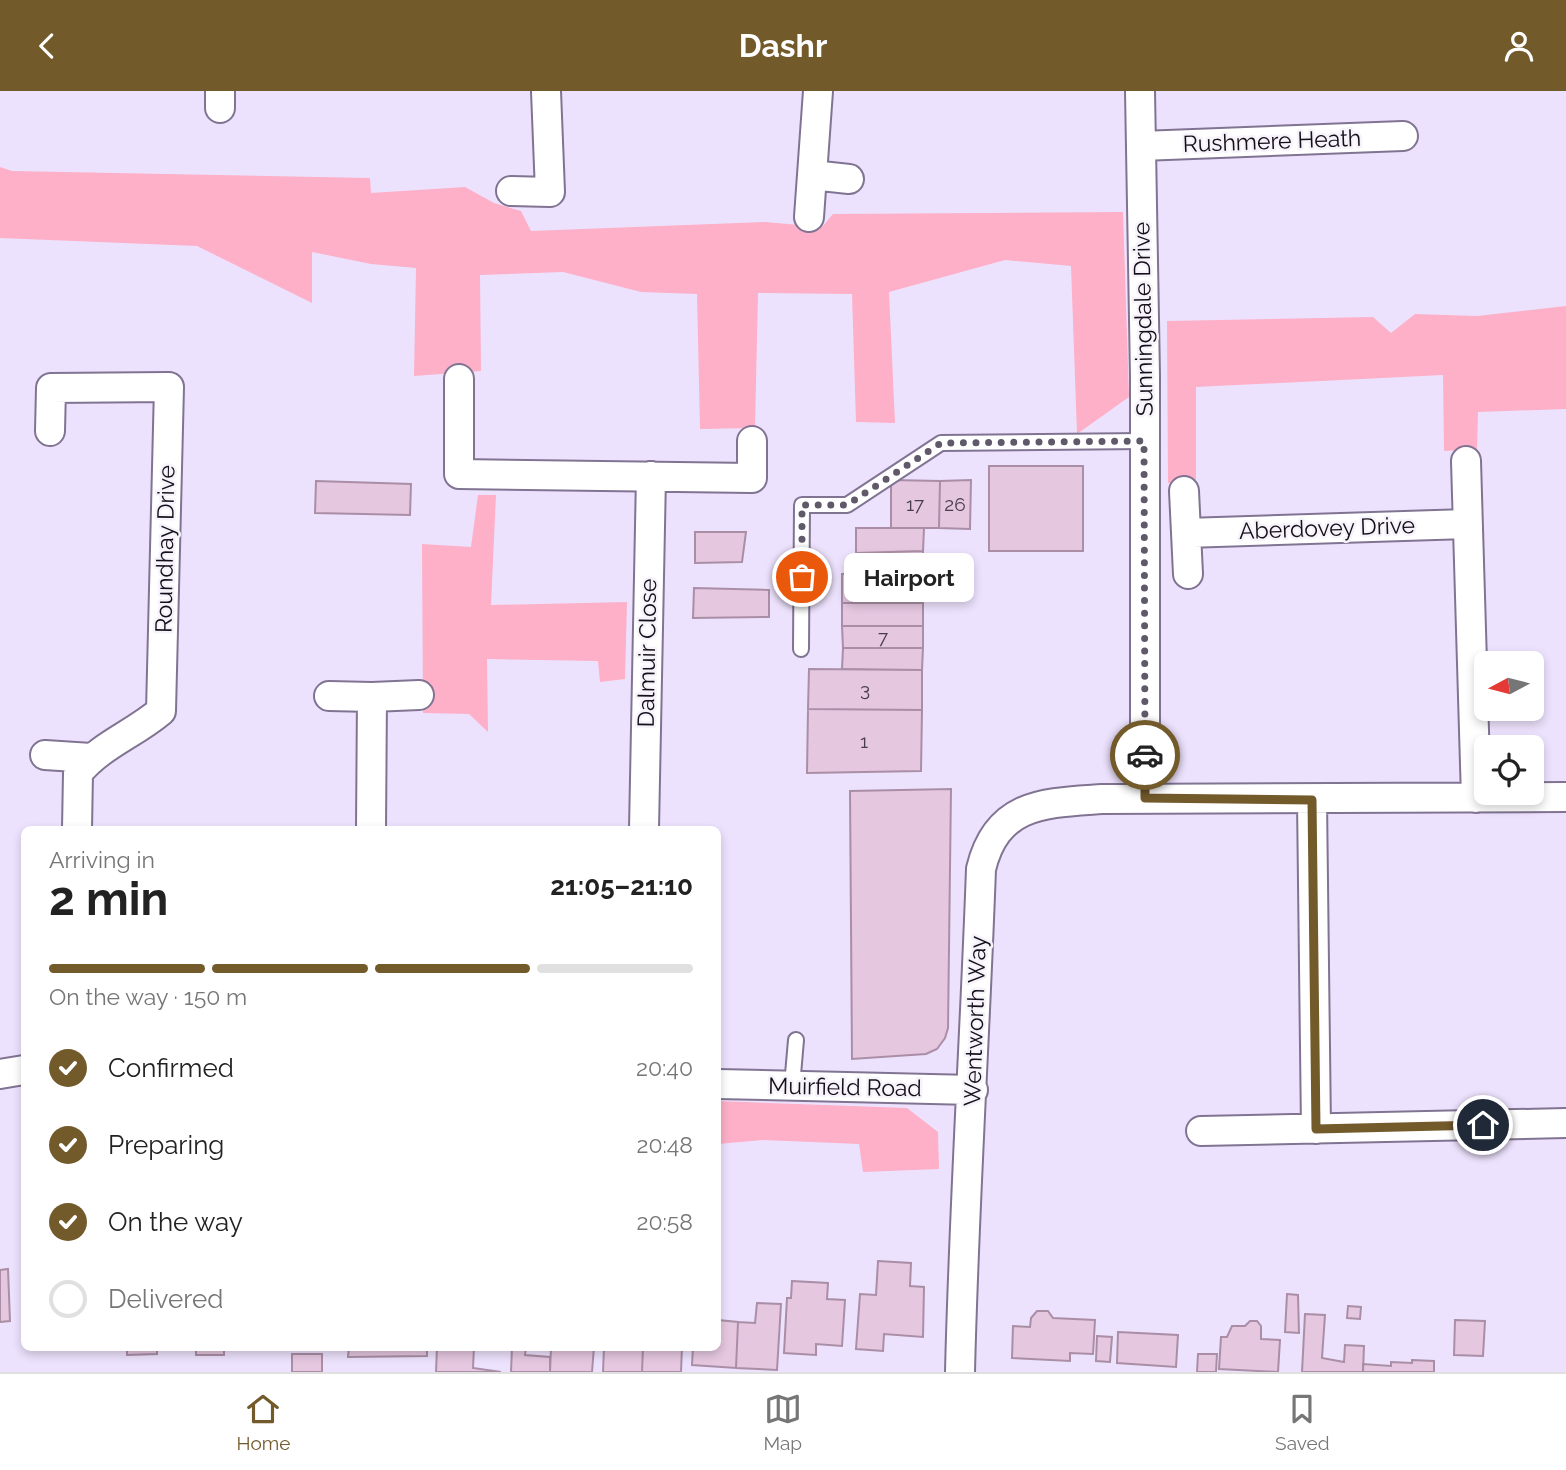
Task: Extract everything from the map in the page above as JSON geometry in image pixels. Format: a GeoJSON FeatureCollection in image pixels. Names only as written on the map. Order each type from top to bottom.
{"type":"FeatureCollection","features":[{"type":"Feature","properties":{"kind":"street"},"geometry":{"type":"LineString","coordinates":[[511,191],[550,192],[546,91]]}},
{"type":"Feature","properties":{"kind":"street"},"geometry":{"type":"LineString","coordinates":[[809,217],[818,91]]}},
{"type":"Feature","properties":{"kind":"street","name":"Sunningdale Drive"},"geometry":{"type":"LineString","coordinates":[[1140,91],[1145,798]]}},
{"type":"Feature","properties":{"kind":"street","name":"Rushmere Heath"},"geometry":{"type":"LineString","coordinates":[[1142,146],[1403,137]]}},
{"type":"Feature","properties":{"kind":"street"},"geometry":{"type":"LineString","coordinates":[[812,175],[849,179]]}},
{"type":"Feature","properties":{"kind":"street"},"geometry":{"type":"LineString","coordinates":[[459,379],[459,474],[752,478],[752,441]]}},
{"type":"Feature","properties":{"kind":"street","name":"Roundhay Drive"},"geometry":{"type":"LineString","coordinates":[[50,431],[51,388],[170,387],[161,711],[141,729],[107,745],[91,758]]}},
{"type":"Feature","properties":{"kind":"street"},"geometry":{"type":"LineString","coordinates":[[1466,461],[1474,737]]}},
{"type":"Feature","properties":{"kind":"street","name":"Dalmuir Close"},"geometry":{"type":"LineString","coordinates":[[644,826],[650,476]]}},
{"type":"Feature","properties":{"kind":"street"},"geometry":{"type":"LineString","coordinates":[[1184,491],[1188,574]]}},
{"type":"Feature","properties":{"kind":"street","name":"Aberdovey Drive"},"geometry":{"type":"LineString","coordinates":[[1186,533],[1467,524]]}},
{"type":"Feature","properties":{"kind":"street"},"geometry":{"type":"LineString","coordinates":[[329,696],[419,695]]}},
{"type":"Feature","properties":{"kind":"street"},"geometry":{"type":"LineString","coordinates":[[371,826],[372,697]]}},
{"type":"Feature","properties":{"kind":"street"},"geometry":{"type":"LineString","coordinates":[[45,755],[91,758]]}},
{"type":"Feature","properties":{"kind":"street"},"geometry":{"type":"LineString","coordinates":[[77,826],[78,773],[91,758]]}},
{"type":"Feature","properties":{"kind":"street","name":"Wentworth Way"},"geometry":{"type":"LineString","coordinates":[[1544,797],[1566,797]]}},
{"type":"Feature","properties":{"kind":"street","name":"Wentworth Way"},"geometry":{"type":"LineString","coordinates":[[960,1372],[963,1244],[974,1090],[981,869],[990,840],[1012,817],[1039,804],[1145,798],[1474,798]]}},
{"type":"Feature","properties":{"kind":"street"},"geometry":{"type":"LineString","coordinates":[[1312,800],[1316,1129]]}},
{"type":"Feature","properties":{"kind":"street"},"geometry":{"type":"LineString","coordinates":[[0,1074],[21,1070]]}},
{"type":"Feature","properties":{"kind":"street","name":"Muirfield Road"},"geometry":{"type":"LineString","coordinates":[[721,1084],[974,1090]]}},
{"type":"Feature","properties":{"kind":"street"},"geometry":{"type":"LineString","coordinates":[[1200,1131],[1566,1123]]}},
{"type":"Feature","properties":{"kind":"lane"},"geometry":{"type":"LineString","coordinates":[[801,649],[802,505],[847,505],[941,443],[1144,441]]}},
{"type":"Feature","properties":{"kind":"lane"},"geometry":{"type":"LineString","coordinates":[[792,1086],[796,1040]]}},
{"type":"Feature","properties":{"kind":"shaded area"},"geometry":{"type":"Polygon","coordinates":[[[0,167],[12,171],[370,178],[371,193],[465,187],[494,203],[521,211],[531,231],[765,222],[822,227],[833,214],[1123,212],[1129,397],[1077,434],[1071,266],[1005,260],[889,292],[895,423],[856,422],[852,294],[758,293],[755,428],[700,429],[697,294],[641,292],[563,272],[480,275],[481,371],[414,376],[416,268],[371,264],[312,252],[312,303],[197,246],[0,238],[0,167]]]}},
{"type":"Feature","properties":{"kind":"shaded area"},"geometry":{"type":"Polygon","coordinates":[[[1566,306],[1566,409],[1478,412],[1477,449],[1444,451],[1443,375],[1196,387],[1196,483],[1168,483],[1167,321],[1373,317],[1391,333],[1415,314],[1477,316],[1566,306]]]}},
{"type":"Feature","properties":{"kind":"shaded area"},"geometry":{"type":"Polygon","coordinates":[[[478,495],[496,495],[491,605],[627,602],[625,679],[600,682],[598,661],[487,659],[488,732],[469,714],[423,713],[422,544],[471,547],[478,495]]]}},
{"type":"Feature","properties":{"kind":"shaded area"},"geometry":{"type":"Polygon","coordinates":[[[721,1101],[907,1108],[938,1132],[939,1169],[863,1172],[859,1144],[763,1140],[721,1144],[721,1101]]]}},
{"type":"Feature","properties":{"kind":"building"},"geometry":{"type":"Polygon","coordinates":[[[989,466],[1083,466],[1083,551],[989,551],[989,466]]]}},
{"type":"Feature","properties":{"kind":"building"},"geometry":{"type":"Polygon","coordinates":[[[891,480],[940,481],[939,528],[891,528],[891,480]]]}},
{"type":"Feature","properties":{"kind":"building"},"geometry":{"type":"Polygon","coordinates":[[[971,480],[970,529],[939,528],[940,481],[971,480]]]}},
{"type":"Feature","properties":{"kind":"building"},"geometry":{"type":"Polygon","coordinates":[[[316,481],[411,484],[410,515],[315,513],[316,481]]]}},
{"type":"Feature","properties":{"kind":"building"},"geometry":{"type":"Polygon","coordinates":[[[856,528],[924,528],[923,551],[856,553],[856,528]]]}},
{"type":"Feature","properties":{"kind":"building"},"geometry":{"type":"Polygon","coordinates":[[[695,532],[746,532],[742,562],[695,563],[695,532]]]}},
{"type":"Feature","properties":{"kind":"building"},"geometry":{"type":"Polygon","coordinates":[[[923,551],[923,573],[856,574],[856,553],[923,551]]]}},
{"type":"Feature","properties":{"kind":"building"},"geometry":{"type":"Polygon","coordinates":[[[923,573],[923,603],[842,603],[842,574],[923,573]]]}},
{"type":"Feature","properties":{"kind":"building"},"geometry":{"type":"Polygon","coordinates":[[[694,588],[769,590],[769,617],[693,618],[694,588]]]}},
{"type":"Feature","properties":{"kind":"building"},"geometry":{"type":"Polygon","coordinates":[[[842,603],[923,603],[923,626],[842,626],[842,603]]]}},
{"type":"Feature","properties":{"kind":"building"},"geometry":{"type":"Polygon","coordinates":[[[842,626],[923,626],[923,648],[843,648],[842,626]]]}},
{"type":"Feature","properties":{"kind":"building"},"geometry":{"type":"Polygon","coordinates":[[[843,648],[923,648],[922,670],[842,669],[843,648]]]}},
{"type":"Feature","properties":{"kind":"building"},"geometry":{"type":"Polygon","coordinates":[[[809,669],[922,670],[922,710],[808,709],[809,669]]]}},
{"type":"Feature","properties":{"kind":"building"},"geometry":{"type":"Polygon","coordinates":[[[808,709],[922,710],[921,771],[807,773],[808,709]]]}},
{"type":"Feature","properties":{"kind":"building"},"geometry":{"type":"Polygon","coordinates":[[[951,789],[948,1028],[945,1038],[937,1049],[926,1054],[852,1059],[850,791],[951,789]]]}},
{"type":"Feature","properties":{"kind":"building"},"geometry":{"type":"Polygon","coordinates":[[[878,1261],[911,1263],[910,1286],[924,1287],[923,1337],[884,1334],[883,1351],[856,1349],[860,1294],[876,1295],[878,1261]]]}},
{"type":"Feature","properties":{"kind":"building"},"geometry":{"type":"Polygon","coordinates":[[[8,1269],[10,1321],[0,1322],[0,1270],[8,1269]]]}},
{"type":"Feature","properties":{"kind":"building"},"geometry":{"type":"Polygon","coordinates":[[[792,1281],[828,1283],[827,1299],[845,1300],[842,1346],[816,1344],[816,1355],[784,1353],[787,1298],[791,1298],[792,1281]]]}},
{"type":"Feature","properties":{"kind":"building"},"geometry":{"type":"Polygon","coordinates":[[[1287,1294],[1298,1295],[1299,1333],[1285,1332],[1287,1294]]]}},
{"type":"Feature","properties":{"kind":"building"},"geometry":{"type":"Polygon","coordinates":[[[757,1303],[781,1304],[777,1370],[736,1368],[738,1322],[755,1323],[757,1303]]]}},
{"type":"Feature","properties":{"kind":"building"},"geometry":{"type":"Polygon","coordinates":[[[1348,1306],[1361,1307],[1360,1319],[1347,1318],[1348,1306]]]}},
{"type":"Feature","properties":{"kind":"building"},"geometry":{"type":"Polygon","coordinates":[[[1037,1311],[1048,1311],[1053,1318],[1095,1320],[1093,1354],[1070,1353],[1070,1361],[1012,1358],[1013,1326],[1030,1327],[1031,1318],[1037,1311]]]}},
{"type":"Feature","properties":{"kind":"building"},"geometry":{"type":"Polygon","coordinates":[[[1305,1314],[1325,1315],[1322,1358],[1344,1362],[1345,1345],[1364,1346],[1363,1372],[1302,1372],[1305,1314]]]}},
{"type":"Feature","properties":{"kind":"building"},"geometry":{"type":"Polygon","coordinates":[[[721,1320],[738,1322],[736,1368],[692,1365],[693,1351],[721,1351],[721,1320]]]}},
{"type":"Feature","properties":{"kind":"building"},"geometry":{"type":"Polygon","coordinates":[[[1455,1320],[1485,1321],[1483,1356],[1454,1355],[1455,1320]]]}},
{"type":"Feature","properties":{"kind":"building"},"geometry":{"type":"Polygon","coordinates":[[[1250,1321],[1257,1321],[1261,1326],[1261,1339],[1280,1340],[1278,1372],[1219,1369],[1221,1337],[1227,1337],[1232,1326],[1245,1326],[1250,1321]]]}},
{"type":"Feature","properties":{"kind":"building"},"geometry":{"type":"Polygon","coordinates":[[[1118,1332],[1178,1335],[1176,1367],[1117,1363],[1118,1332]]]}},
{"type":"Feature","properties":{"kind":"building"},"geometry":{"type":"Polygon","coordinates":[[[1097,1336],[1112,1337],[1110,1362],[1096,1361],[1097,1336]]]}},
{"type":"Feature","properties":{"kind":"building"},"geometry":{"type":"Polygon","coordinates":[[[127,1351],[157,1351],[157,1354],[127,1355],[127,1351]]]}},
{"type":"Feature","properties":{"kind":"building"},"geometry":{"type":"Polygon","coordinates":[[[196,1351],[224,1351],[224,1355],[196,1355],[196,1351]]]}},
{"type":"Feature","properties":{"kind":"building"},"geometry":{"type":"Polygon","coordinates":[[[349,1351],[427,1351],[427,1356],[348,1357],[349,1351]]]}},
{"type":"Feature","properties":{"kind":"building"},"geometry":{"type":"Polygon","coordinates":[[[437,1351],[474,1351],[473,1368],[501,1372],[436,1372],[437,1351]]]}},
{"type":"Feature","properties":{"kind":"building"},"geometry":{"type":"Polygon","coordinates":[[[512,1351],[526,1351],[525,1355],[550,1357],[550,1372],[511,1372],[512,1351]]]}},
{"type":"Feature","properties":{"kind":"building"},"geometry":{"type":"Polygon","coordinates":[[[551,1351],[594,1351],[592,1372],[550,1372],[551,1351]]]}},
{"type":"Feature","properties":{"kind":"building"},"geometry":{"type":"Polygon","coordinates":[[[604,1351],[643,1351],[642,1372],[603,1372],[604,1351]]]}},
{"type":"Feature","properties":{"kind":"building"},"geometry":{"type":"Polygon","coordinates":[[[643,1351],[682,1351],[681,1372],[642,1372],[643,1351]]]}},
{"type":"Feature","properties":{"kind":"building"},"geometry":{"type":"Polygon","coordinates":[[[292,1354],[322,1354],[322,1372],[292,1372],[292,1354]]]}},
{"type":"Feature","properties":{"kind":"building"},"geometry":{"type":"Polygon","coordinates":[[[1198,1354],[1217,1354],[1216,1372],[1197,1372],[1198,1354]]]}},
{"type":"Feature","properties":{"kind":"building"},"geometry":{"type":"Polygon","coordinates":[[[1412,1360],[1434,1361],[1434,1372],[1363,1372],[1363,1364],[1391,1366],[1391,1362],[1412,1363],[1412,1360]]]}},
{"type":"Feature","properties":{"kind":"way so far"},"geometry":{"type":"LineString","coordinates":[[802,577],[802,505],[847,505],[941,443],[1144,441],[1145,755]]}},
{"type":"Feature","properties":{"kind":"place","name":"Hairport"},"geometry":{"type":"Point","coordinates":[802,577]}},
{"type":"Feature","properties":{"kind":"route"},"geometry":{"type":"LineString","coordinates":[[1145,755],[1145,798],[1312,800],[1316,1129],[1483,1125]]}}]}
